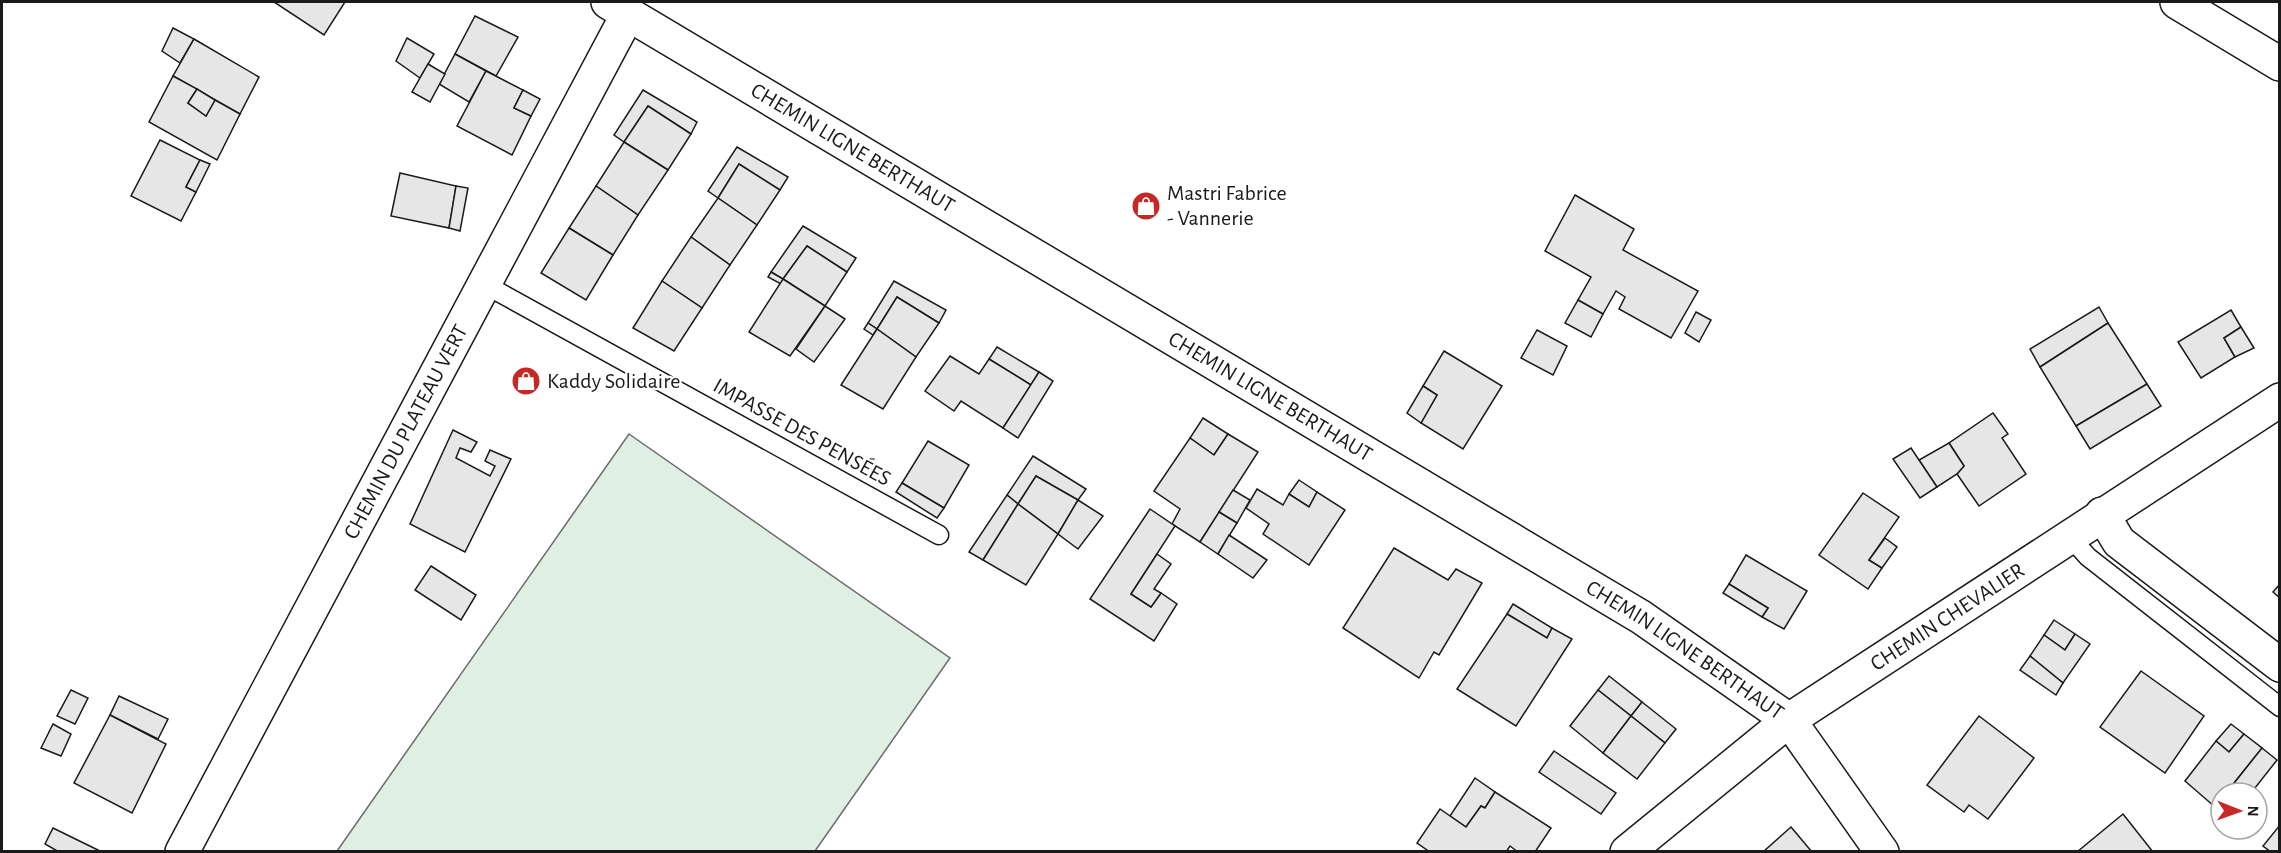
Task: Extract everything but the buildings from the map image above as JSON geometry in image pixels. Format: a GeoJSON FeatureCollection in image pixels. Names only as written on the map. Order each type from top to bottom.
{"type":"FeatureCollection","features":[{"type":"Feature","properties":{"kind":"street"},"geometry":{"type":"LineString","coordinates":[[2187,4],[2280,64]]}},
{"type":"Feature","properties":{"kind":"street","name":"CHEMIN DU PLATEAU VERT"},"geometry":{"type":"LineString","coordinates":[[182,852],[484,284],[618,8]]}},
{"type":"Feature","properties":{"kind":"street","name":"CHEMIN LIGNE BERTHAUT"},"geometry":{"type":"LineString","coordinates":[[618,8],[1641,617],[1789,720],[1882,852]]}},
{"type":"Feature","properties":{"kind":"street","name":"CHEMIN CHEVALIER"},"geometry":{"type":"LineString","coordinates":[[1627,852],[1789,720],[2280,400]]}},
{"type":"Feature","properties":{"kind":"street"},"geometry":{"type":"LineString","coordinates":[[2102,514],[2119,542],[2280,665]]}},
{"type":"Feature","properties":{"kind":"lane","name":"IMPASSE DES PENSÉES"},"geometry":{"type":"LineString","coordinates":[[484,284],[939,536]]}},
{"type":"Feature","properties":{"kind":"lane"},"geometry":{"type":"LineString","coordinates":[[2069,536],[2088,557],[2280,707]]}},
{"type":"Feature","properties":{"kind":"green space"},"geometry":{"type":"Polygon","coordinates":[[[629,434],[950,658],[815,851],[337,851],[629,434]]]}},
{"type":"Feature","properties":{"kind":"place","name":"Mastri Fabrice - Vannerie"},"geometry":{"type":"Point","coordinates":[1146,206]}},
{"type":"Feature","properties":{"kind":"place","name":"Kaddy Solidaire"},"geometry":{"type":"Point","coordinates":[526,381]}}]}
